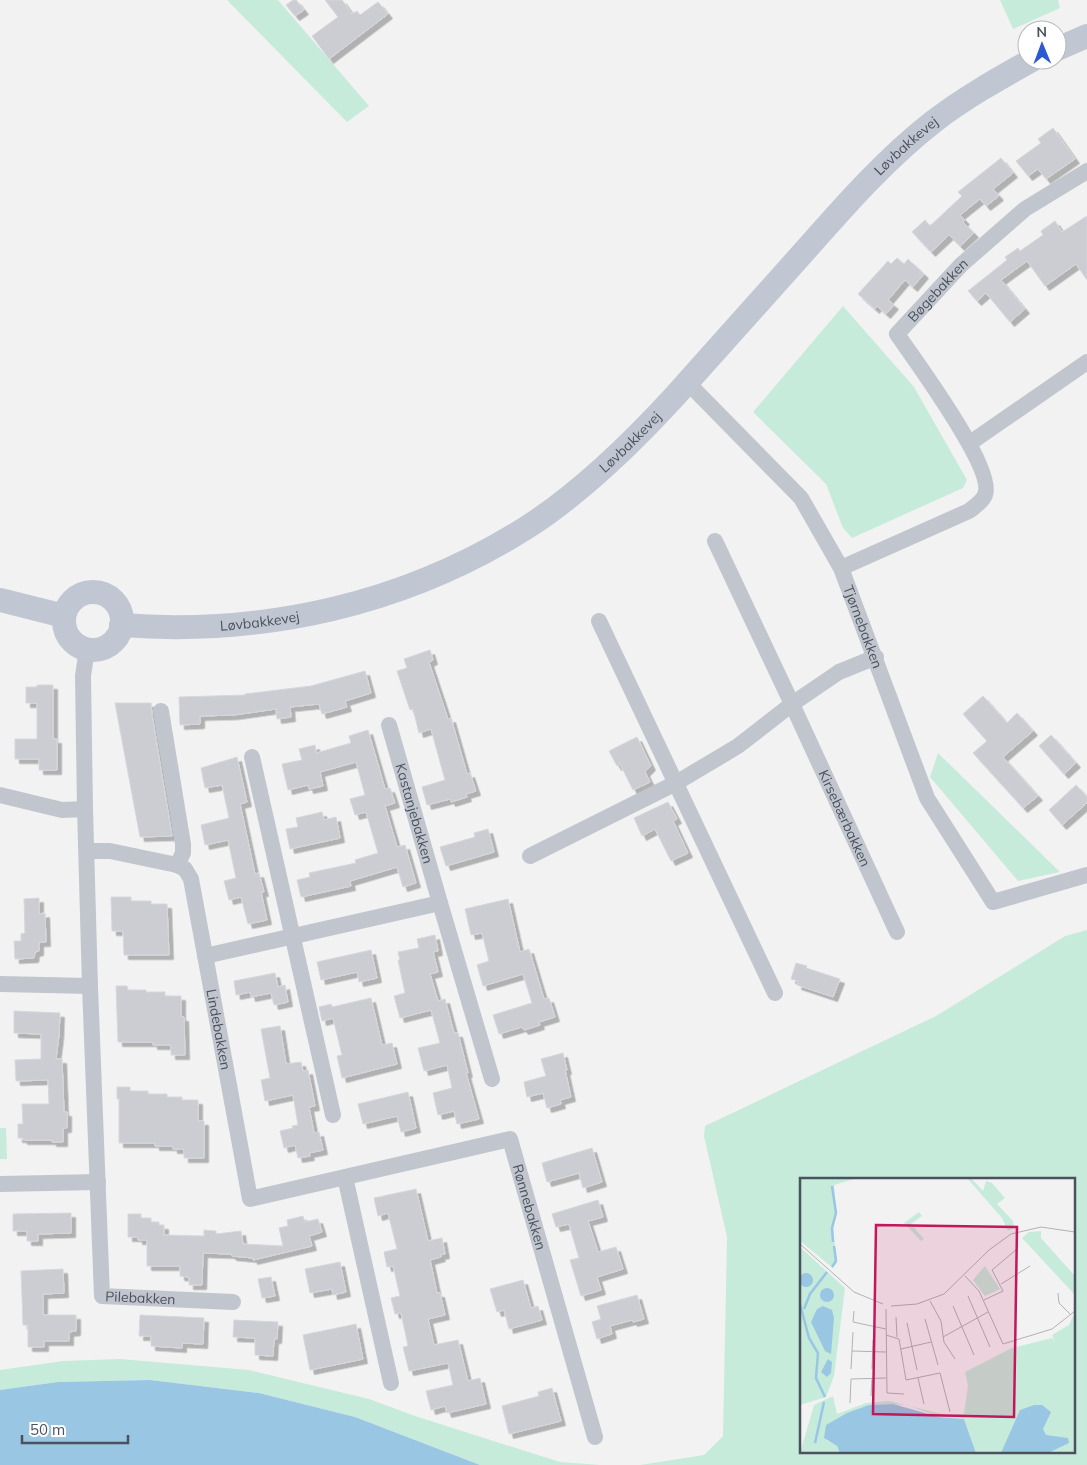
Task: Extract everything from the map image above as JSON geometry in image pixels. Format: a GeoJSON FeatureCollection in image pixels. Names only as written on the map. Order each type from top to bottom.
{"type":"FeatureCollection","features":[{"type":"Feature","properties":{"kind":"street"},"geometry":{"type":"LineString","coordinates":[[1067,44],[1087,36]]}},
{"type":"Feature","properties":{"kind":"street","name":"Løvbakkevej"},"geometry":{"type":"LineString","coordinates":[[121,625],[210,626],[277,620],[340,607],[428,580],[529,526],[583,486],[633,440],[688,382],[870,178],[932,122],[981,88],[1017,68]]}},
{"type":"Feature","properties":{"kind":"street","name":"Bøgebakken"},"geometry":{"type":"LineString","coordinates":[[841,568],[969,511],[979,504],[986,495],[985,478],[970,443],[897,334],[961,265],[1025,209],[1087,171]]}},
{"type":"Feature","properties":{"kind":"street"},"geometry":{"type":"LineString","coordinates":[[970,443],[1087,362]]}},
{"type":"Feature","properties":{"kind":"street","name":"Tjørnebakken"},"geometry":{"type":"LineString","coordinates":[[688,382],[801,498],[841,568],[928,798],[993,902],[1087,875]]}},
{"type":"Feature","properties":{"kind":"street","name":"Kirsebærbakken"},"geometry":{"type":"LineString","coordinates":[[715,541],[897,932]]}},
{"type":"Feature","properties":{"kind":"street"},"geometry":{"type":"LineString","coordinates":[[96,592],[116,603],[121,625],[116,638],[110,644],[96,650],[87,649],[75,644],[70,638],[64,624],[64,616],[70,603],[75,598],[81,594],[96,592]]}},
{"type":"Feature","properties":{"kind":"street"},"geometry":{"type":"LineString","coordinates":[[0,600],[64,616]]}},
{"type":"Feature","properties":{"kind":"street"},"geometry":{"type":"LineString","coordinates":[[599,621],[775,993]]}},
{"type":"Feature","properties":{"kind":"street"},"geometry":{"type":"LineString","coordinates":[[0,1184],[98,1182],[90,986],[83,676],[87,649]]}},
{"type":"Feature","properties":{"kind":"street"},"geometry":{"type":"LineString","coordinates":[[530,856],[676,784],[738,746],[792,704],[838,672],[876,657]]}},
{"type":"Feature","properties":{"kind":"street"},"geometry":{"type":"LineString","coordinates":[[87,851],[110,851],[177,865],[183,853],[184,844],[161,711]]}},
{"type":"Feature","properties":{"kind":"street","name":"Kastanjebakken"},"geometry":{"type":"LineString","coordinates":[[389,725],[492,1079]]}},
{"type":"Feature","properties":{"kind":"street"},"geometry":{"type":"LineString","coordinates":[[252,757],[333,1115]]}},
{"type":"Feature","properties":{"kind":"street"},"geometry":{"type":"LineString","coordinates":[[0,795],[62,810],[86,809]]}},
{"type":"Feature","properties":{"kind":"street","name":"Lindebakken"},"geometry":{"type":"LineString","coordinates":[[177,865],[186,869],[191,878],[250,1199]]}},
{"type":"Feature","properties":{"kind":"street"},"geometry":{"type":"LineString","coordinates":[[205,956],[440,902]]}},
{"type":"Feature","properties":{"kind":"street"},"geometry":{"type":"LineString","coordinates":[[0,984],[90,986]]}},
{"type":"Feature","properties":{"kind":"street","name":"Rønnebakken"},"geometry":{"type":"LineString","coordinates":[[250,1199],[510,1139],[595,1437]]}},
{"type":"Feature","properties":{"kind":"street"},"geometry":{"type":"LineString","coordinates":[[345,1177],[391,1383]]}},
{"type":"Feature","properties":{"kind":"street","name":"Pilebakken"},"geometry":{"type":"LineString","coordinates":[[98,1182],[102,1296],[233,1302]]}},
{"type":"Feature","properties":{"kind":"green space"},"geometry":{"type":"Polygon","coordinates":[[[227,0],[278,0],[369,106],[347,122],[227,0]]]}},
{"type":"Feature","properties":{"kind":"green space"},"geometry":{"type":"Polygon","coordinates":[[[1000,0],[1058,0],[1060,8],[1033,20],[1017,20],[1017,27],[1013,29],[1000,0]]]}},
{"type":"Feature","properties":{"kind":"green space"},"geometry":{"type":"Polygon","coordinates":[[[843,306],[914,387],[967,480],[963,488],[852,538],[843,528],[826,484],[753,412],[843,306]]]}},
{"type":"Feature","properties":{"kind":"green space"},"geometry":{"type":"Polygon","coordinates":[[[938,753],[1060,872],[1018,881],[930,777],[938,753]]]}},
{"type":"Feature","properties":{"kind":"green space"},"geometry":{"type":"Polygon","coordinates":[[[1087,930],[1087,1465],[640,1465],[704,1455],[723,1436],[727,1237],[704,1136],[705,1126],[936,1016],[1065,936],[1087,930]]]}},
{"type":"Feature","properties":{"kind":"green space"},"geometry":{"type":"Polygon","coordinates":[[[0,1128],[6,1128],[7,1159],[0,1159],[0,1128]]]}},
{"type":"Feature","properties":{"kind":"green space"},"geometry":{"type":"Polygon","coordinates":[[[120,1359],[249,1370],[369,1399],[415,1416],[560,1462],[601,1465],[480,1465],[355,1417],[259,1393],[150,1380],[58,1382],[0,1390],[0,1370],[63,1361],[120,1359]]]}},
{"type":"Feature","properties":{"kind":"water"},"geometry":{"type":"Polygon","coordinates":[[[150,1380],[259,1393],[355,1417],[480,1465],[0,1465],[0,1390],[58,1382],[150,1380]]]}},
{"type":"Feature","properties":{"kind":"building"},"geometry":{"type":"Polygon","coordinates":[[[296,0],[304,10],[295,16],[286,5],[296,0]]]}},
{"type":"Feature","properties":{"kind":"building"},"geometry":{"type":"Polygon","coordinates":[[[325,0],[342,0],[352,14],[357,11],[360,15],[378,2],[388,14],[329,59],[312,36],[338,17],[325,0]]]}},
{"type":"Feature","properties":{"kind":"building"},"geometry":{"type":"Polygon","coordinates":[[[1053,128],[1075,159],[1046,179],[1038,169],[1028,176],[1016,161],[1041,143],[1038,139],[1053,128]]]}},
{"type":"Feature","properties":{"kind":"building"},"geometry":{"type":"Polygon","coordinates":[[[1001,158],[1013,173],[993,189],[999,196],[986,206],[980,199],[960,215],[965,220],[963,222],[974,233],[960,246],[949,235],[931,252],[912,232],[925,220],[930,226],[962,196],[958,192],[1001,158]]]}},
{"type":"Feature","properties":{"kind":"building"},"geometry":{"type":"Polygon","coordinates":[[[1087,216],[1087,280],[1076,264],[1045,286],[1027,261],[1001,280],[1025,309],[1010,322],[986,293],[977,301],[968,291],[1007,260],[1005,257],[1018,248],[1020,251],[1043,235],[1041,231],[1055,221],[1062,232],[1087,216]]]}},
{"type":"Feature","properties":{"kind":"building"},"geometry":{"type":"Polygon","coordinates":[[[897,258],[904,264],[908,259],[924,274],[913,287],[905,280],[888,300],[894,305],[886,314],[877,306],[875,309],[858,294],[888,261],[891,264],[897,258]]]}},
{"type":"Feature","properties":{"kind":"building"},"geometry":{"type":"Polygon","coordinates":[[[430,650],[433,660],[429,662],[448,719],[451,718],[467,774],[470,773],[476,791],[466,794],[467,797],[451,802],[450,799],[427,805],[422,787],[445,780],[431,729],[419,733],[413,709],[410,710],[397,671],[407,668],[404,659],[430,650]]]}},
{"type":"Feature","properties":{"kind":"building"},"geometry":{"type":"Polygon","coordinates":[[[365,671],[371,693],[345,701],[347,707],[322,714],[319,704],[290,707],[291,717],[277,719],[276,709],[234,715],[200,716],[200,724],[180,725],[179,697],[245,695],[311,686],[365,671]]]}},
{"type":"Feature","properties":{"kind":"building"},"geometry":{"type":"Polygon","coordinates":[[[37,685],[53,685],[53,739],[57,739],[57,770],[39,770],[39,759],[15,759],[15,739],[37,739],[37,703],[26,703],[26,687],[37,687],[37,685]]]}},
{"type":"Feature","properties":{"kind":"building"},"geometry":{"type":"Polygon","coordinates":[[[983,696],[1007,723],[1017,713],[1033,731],[1003,757],[1038,796],[1023,808],[973,753],[987,741],[963,714],[983,696]]]}},
{"type":"Feature","properties":{"kind":"building"},"geometry":{"type":"Polygon","coordinates":[[[115,703],[151,703],[172,836],[140,837],[115,703]]]}},
{"type":"Feature","properties":{"kind":"building"},"geometry":{"type":"Polygon","coordinates":[[[368,730],[385,789],[390,788],[395,803],[385,806],[397,847],[405,845],[416,883],[403,887],[397,867],[350,881],[351,886],[301,897],[297,880],[310,877],[309,873],[356,863],[355,860],[378,853],[366,812],[355,815],[350,799],[365,795],[356,762],[320,772],[323,786],[309,789],[308,785],[288,790],[282,764],[302,760],[299,749],[315,745],[316,753],[351,743],[349,736],[368,730]]]}},
{"type":"Feature","properties":{"kind":"building"},"geometry":{"type":"Polygon","coordinates":[[[1051,735],[1076,763],[1064,774],[1039,746],[1051,735]]]}},
{"type":"Feature","properties":{"kind":"building"},"geometry":{"type":"Polygon","coordinates":[[[637,737],[651,766],[645,772],[650,782],[633,790],[620,764],[617,766],[609,751],[637,737]]]}},
{"type":"Feature","properties":{"kind":"building"},"geometry":{"type":"Polygon","coordinates":[[[237,757],[247,802],[240,804],[255,874],[259,873],[264,892],[261,892],[267,920],[248,924],[241,897],[229,900],[224,881],[236,878],[228,840],[205,845],[201,825],[229,818],[222,785],[205,788],[201,768],[237,757]]]}},
{"type":"Feature","properties":{"kind":"building"},"geometry":{"type":"Polygon","coordinates":[[[1076,785],[1087,797],[1087,803],[1062,825],[1049,810],[1076,785]]]}},
{"type":"Feature","properties":{"kind":"building"},"geometry":{"type":"Polygon","coordinates":[[[668,802],[677,819],[673,821],[688,853],[671,861],[655,829],[642,836],[634,818],[668,802]]]}},
{"type":"Feature","properties":{"kind":"building"},"geometry":{"type":"Polygon","coordinates":[[[322,812],[324,820],[336,817],[340,838],[290,849],[286,829],[298,827],[296,818],[322,812]]]}},
{"type":"Feature","properties":{"kind":"building"},"geometry":{"type":"Polygon","coordinates":[[[488,829],[494,852],[446,866],[440,847],[475,837],[474,833],[488,829]]]}},
{"type":"Feature","properties":{"kind":"building"},"geometry":{"type":"Polygon","coordinates":[[[111,897],[131,897],[131,901],[151,901],[151,904],[167,904],[169,955],[124,955],[123,931],[112,931],[111,897]]]}},
{"type":"Feature","properties":{"kind":"building"},"geometry":{"type":"Polygon","coordinates":[[[39,898],[39,914],[45,913],[46,942],[39,942],[39,951],[35,952],[34,958],[15,959],[14,941],[21,941],[21,934],[25,933],[24,899],[39,898]]]}},
{"type":"Feature","properties":{"kind":"building"},"geometry":{"type":"Polygon","coordinates":[[[508,899],[520,952],[529,949],[544,999],[549,998],[555,1017],[539,1022],[540,1025],[524,1030],[522,1027],[499,1034],[493,1015],[532,1003],[523,974],[483,986],[477,965],[489,961],[482,933],[471,935],[465,909],[508,899]]]}},
{"type":"Feature","properties":{"kind":"building"},"geometry":{"type":"Polygon","coordinates":[[[435,935],[438,951],[433,952],[438,972],[430,974],[438,1001],[445,999],[454,1033],[458,1033],[468,1073],[466,1073],[479,1119],[457,1124],[454,1111],[438,1115],[433,1093],[452,1088],[447,1065],[424,1071],[418,1048],[440,1043],[431,1010],[400,1018],[394,996],[405,993],[398,952],[419,948],[417,939],[435,935]]]}},
{"type":"Feature","properties":{"kind":"building"},"geometry":{"type":"Polygon","coordinates":[[[371,950],[377,978],[359,982],[357,972],[321,980],[317,962],[371,950]]]}},
{"type":"Feature","properties":{"kind":"building"},"geometry":{"type":"Polygon","coordinates":[[[796,963],[840,979],[833,997],[797,985],[798,981],[791,979],[796,963]]]}},
{"type":"Feature","properties":{"kind":"building"},"geometry":{"type":"Polygon","coordinates":[[[275,973],[278,987],[285,985],[288,1002],[274,1005],[271,993],[251,997],[250,992],[236,995],[234,981],[275,973]]]}},
{"type":"Feature","properties":{"kind":"building"},"geometry":{"type":"Polygon","coordinates":[[[116,986],[127,986],[128,990],[165,992],[165,996],[181,996],[181,1017],[184,1017],[185,1055],[171,1055],[171,1045],[153,1045],[153,1042],[118,1042],[116,986]]]}},
{"type":"Feature","properties":{"kind":"building"},"geometry":{"type":"Polygon","coordinates":[[[371,998],[382,1045],[392,1043],[397,1064],[342,1078],[337,1056],[342,1055],[333,1018],[322,1021],[319,1007],[331,1004],[332,1007],[371,998]]]}},
{"type":"Feature","properties":{"kind":"building"},"geometry":{"type":"Polygon","coordinates":[[[14,1011],[60,1013],[56,1059],[62,1059],[64,1112],[67,1112],[67,1128],[63,1128],[63,1142],[23,1140],[23,1138],[18,1138],[18,1124],[23,1124],[22,1104],[49,1104],[48,1080],[16,1081],[15,1060],[41,1059],[41,1034],[14,1033],[14,1011]]]}},
{"type":"Feature","properties":{"kind":"building"},"geometry":{"type":"Polygon","coordinates":[[[280,1026],[286,1064],[301,1062],[303,1071],[308,1070],[315,1106],[309,1107],[314,1133],[319,1132],[323,1150],[309,1153],[310,1156],[298,1158],[295,1145],[284,1148],[280,1131],[298,1125],[293,1095],[265,1101],[261,1080],[270,1078],[261,1029],[280,1026]]]}},
{"type":"Feature","properties":{"kind":"building"},"geometry":{"type":"Polygon","coordinates":[[[563,1053],[571,1097],[560,1100],[561,1104],[547,1108],[543,1093],[527,1097],[524,1082],[546,1076],[541,1059],[563,1053]]]}},
{"type":"Feature","properties":{"kind":"building"},"geometry":{"type":"Polygon","coordinates":[[[117,1087],[130,1087],[130,1091],[148,1091],[148,1094],[167,1094],[167,1097],[182,1097],[182,1100],[198,1100],[198,1121],[204,1121],[204,1158],[184,1158],[184,1149],[173,1149],[173,1146],[155,1146],[155,1143],[119,1143],[119,1099],[117,1099],[117,1087]]]}},
{"type":"Feature","properties":{"kind":"building"},"geometry":{"type":"Polygon","coordinates":[[[408,1092],[416,1128],[401,1132],[397,1116],[363,1124],[358,1104],[408,1092]]]}},
{"type":"Feature","properties":{"kind":"building"},"geometry":{"type":"Polygon","coordinates":[[[592,1148],[602,1182],[583,1188],[579,1173],[547,1182],[542,1163],[592,1148]]]}},
{"type":"Feature","properties":{"kind":"building"},"geometry":{"type":"Polygon","coordinates":[[[416,1189],[428,1241],[442,1238],[445,1254],[430,1260],[437,1293],[440,1293],[445,1315],[428,1319],[434,1345],[458,1340],[468,1381],[480,1378],[486,1404],[447,1413],[445,1406],[431,1410],[426,1391],[453,1385],[448,1363],[409,1371],[403,1347],[408,1346],[401,1313],[395,1314],[391,1298],[400,1296],[393,1266],[387,1267],[384,1252],[397,1249],[388,1213],[378,1216],[374,1198],[416,1189]]]}},
{"type":"Feature","properties":{"kind":"building"},"geometry":{"type":"Polygon","coordinates":[[[598,1200],[603,1217],[588,1221],[598,1252],[616,1247],[623,1269],[597,1277],[601,1290],[581,1296],[570,1260],[579,1258],[569,1224],[556,1227],[552,1214],[598,1200]]]}},
{"type":"Feature","properties":{"kind":"building"},"geometry":{"type":"Polygon","coordinates":[[[71,1213],[71,1233],[38,1234],[38,1241],[27,1241],[27,1231],[13,1231],[13,1214],[71,1213]]]}},
{"type":"Feature","properties":{"kind":"building"},"geometry":{"type":"Polygon","coordinates":[[[128,1214],[141,1214],[141,1218],[151,1218],[151,1222],[159,1222],[159,1225],[164,1225],[164,1235],[204,1236],[204,1230],[216,1231],[216,1234],[241,1231],[243,1244],[283,1246],[279,1228],[288,1226],[287,1220],[303,1216],[305,1222],[318,1219],[322,1232],[309,1236],[312,1246],[253,1260],[253,1258],[232,1256],[231,1254],[203,1253],[202,1285],[189,1285],[189,1277],[180,1276],[180,1266],[147,1266],[147,1240],[138,1240],[138,1237],[128,1237],[128,1214]]]}},
{"type":"Feature","properties":{"kind":"building"},"geometry":{"type":"Polygon","coordinates":[[[340,1262],[346,1292],[333,1295],[332,1289],[310,1293],[305,1269],[340,1262]]]}},
{"type":"Feature","properties":{"kind":"building"},"geometry":{"type":"Polygon","coordinates":[[[63,1269],[64,1293],[43,1294],[43,1315],[76,1315],[76,1331],[69,1332],[69,1341],[44,1341],[44,1347],[28,1347],[28,1325],[23,1325],[21,1271],[63,1269]]]}},
{"type":"Feature","properties":{"kind":"building"},"geometry":{"type":"Polygon","coordinates":[[[271,1277],[275,1296],[262,1298],[258,1279],[271,1277]]]}},
{"type":"Feature","properties":{"kind":"building"},"geometry":{"type":"Polygon","coordinates":[[[523,1280],[531,1308],[538,1306],[542,1320],[509,1329],[504,1310],[497,1312],[490,1289],[523,1280]]]}},
{"type":"Feature","properties":{"kind":"building"},"geometry":{"type":"Polygon","coordinates":[[[637,1295],[644,1319],[610,1326],[612,1334],[597,1339],[592,1322],[601,1319],[597,1306],[637,1295]]]}},
{"type":"Feature","properties":{"kind":"building"},"geometry":{"type":"Polygon","coordinates":[[[140,1315],[204,1318],[203,1344],[182,1343],[182,1348],[151,1346],[151,1336],[139,1336],[140,1315]]]}},
{"type":"Feature","properties":{"kind":"building"},"geometry":{"type":"Polygon","coordinates":[[[234,1320],[278,1322],[273,1356],[255,1355],[255,1338],[233,1337],[234,1320]]]}},
{"type":"Feature","properties":{"kind":"building"},"geometry":{"type":"Polygon","coordinates":[[[356,1324],[363,1359],[310,1370],[303,1335],[356,1324]]]}},
{"type":"Feature","properties":{"kind":"building"},"geometry":{"type":"Polygon","coordinates":[[[552,1388],[561,1421],[509,1434],[502,1406],[539,1396],[538,1392],[552,1388]]]}}]}
